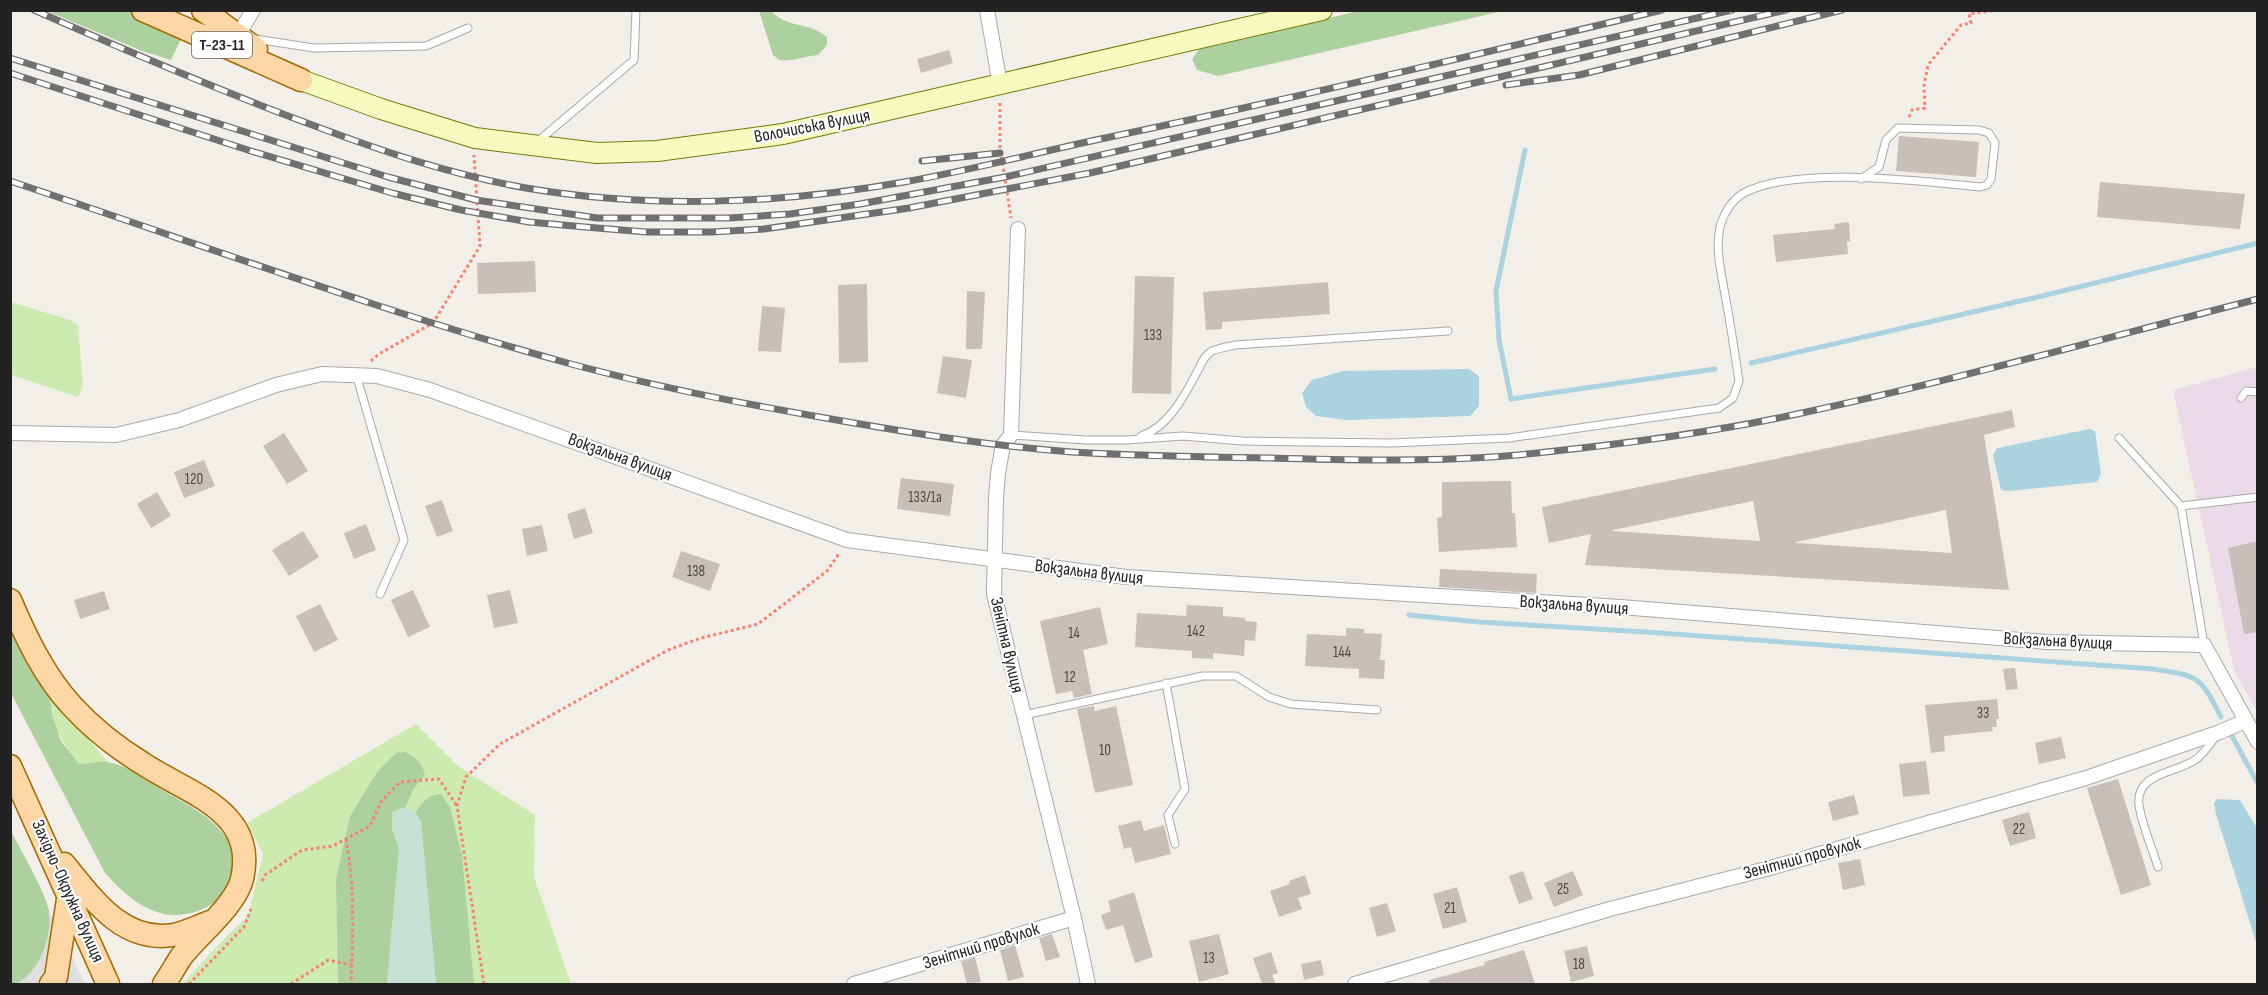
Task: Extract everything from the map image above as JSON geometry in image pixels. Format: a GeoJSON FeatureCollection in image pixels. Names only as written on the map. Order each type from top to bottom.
{"type":"FeatureCollection","features":[{"type":"Feature","properties":{"kind":"main road","name":"Т-23-11"},"geometry":{"type":"LineString","coordinates":[[143,10],[234,43],[302,80]]}},
{"type":"Feature","properties":{"kind":"main road","name":"Т-23-11"},"geometry":{"type":"LineString","coordinates":[[203,10],[234,43]]}},
{"type":"Feature","properties":{"kind":"main road","name":"Волочиська вулиця"},"geometry":{"type":"LineString","coordinates":[[302,80],[381,109],[475,138],[597,153],[657,151],[783,134],[1322,10]]}},
{"type":"Feature","properties":{"kind":"main road"},"geometry":{"type":"LineString","coordinates":[[10,600],[44,669],[71,705],[108,740],[144,765],[182,785],[214,806],[236,828],[245,850],[242,881],[229,902],[181,958],[164,984]]}},
{"type":"Feature","properties":{"kind":"main road","name":"Західно-Окружна вулиця"},"geometry":{"type":"LineString","coordinates":[[10,766],[108,984]]}},
{"type":"Feature","properties":{"kind":"main road"},"geometry":{"type":"LineString","coordinates":[[45,840],[99,906],[123,926],[149,934],[172,935],[214,921]]}},
{"type":"Feature","properties":{"kind":"main road"},"geometry":{"type":"LineString","coordinates":[[51,984],[56,977],[69,893]]}},
{"type":"Feature","properties":{"kind":"street"},"geometry":{"type":"LineString","coordinates":[[234,43],[253,10]]}},
{"type":"Feature","properties":{"kind":"street"},"geometry":{"type":"LineString","coordinates":[[987,10],[1000,85]]}},
{"type":"Feature","properties":{"kind":"street","name":"Зенітна вулиця"},"geometry":{"type":"LineString","coordinates":[[1018,229],[1011,435],[1004,445],[998,473],[994,594],[1074,918],[1088,984]]}},
{"type":"Feature","properties":{"kind":"street","name":"Вокзальна вулиця"},"geometry":{"type":"LineString","coordinates":[[10,433],[116,435],[179,420],[276,385],[322,374],[377,376],[430,390],[847,540],[1126,577],[1621,607],[2046,642],[2204,645]]}},
{"type":"Feature","properties":{"kind":"street"},"geometry":{"type":"LineString","coordinates":[[2204,645],[2258,742]]}},
{"type":"Feature","properties":{"kind":"street","name":"Зенітний провулок"},"geometry":{"type":"LineString","coordinates":[[1355,984],[1610,909],[1770,868],[2086,778],[2220,732],[2245,721]]}},
{"type":"Feature","properties":{"kind":"street","name":"Зенітний провулок"},"geometry":{"type":"LineString","coordinates":[[854,984],[1074,918]]}},
{"type":"Feature","properties":{"kind":"lane"},"geometry":{"type":"LineString","coordinates":[[532,145],[634,60],[636,10]]}},
{"type":"Feature","properties":{"kind":"lane"},"geometry":{"type":"LineString","coordinates":[[234,43],[314,48],[426,46],[468,28]]}},
{"type":"Feature","properties":{"kind":"lane"},"geometry":{"type":"LineString","coordinates":[[1011,435],[1086,441],[1127,441],[1184,436],[1242,441],[1391,443],[1509,438],[1719,408],[1733,398],[1739,381],[1719,252],[1721,224],[1729,206],[1740,195],[1758,187],[1811,178],[1907,179],[1980,187],[1987,185],[1991,178],[1995,142],[1989,133],[1979,130],[1898,128],[1886,140],[1879,167],[1861,178]]}},
{"type":"Feature","properties":{"kind":"lane"},"geometry":{"type":"LineString","coordinates":[[1127,441],[1147,434],[1171,413],[1181,401],[1203,359],[1212,351],[1235,345],[1448,331]]}},
{"type":"Feature","properties":{"kind":"lane"},"geometry":{"type":"LineString","coordinates":[[356,374],[404,540],[380,594]]}},
{"type":"Feature","properties":{"kind":"lane"},"geometry":{"type":"LineString","coordinates":[[2241,398],[2246,391],[2258,392]]}},
{"type":"Feature","properties":{"kind":"lane"},"geometry":{"type":"LineString","coordinates":[[2119,438],[2181,506],[2204,645]]}},
{"type":"Feature","properties":{"kind":"lane"},"geometry":{"type":"LineString","coordinates":[[2181,506],[2258,497]]}},
{"type":"Feature","properties":{"kind":"lane"},"geometry":{"type":"LineString","coordinates":[[1024,715],[1166,682],[1203,676],[1236,676],[1269,697],[1291,704],[1377,710]]}},
{"type":"Feature","properties":{"kind":"lane"},"geometry":{"type":"LineString","coordinates":[[1166,682],[1185,789],[1168,815],[1175,844]]}},
{"type":"Feature","properties":{"kind":"lane"},"geometry":{"type":"LineString","coordinates":[[2158,867],[2139,804],[2145,784],[2158,775],[2186,766],[2197,759],[2220,732]]}},
{"type":"Feature","properties":{"kind":"path"},"geometry":{"type":"LineString","coordinates":[[1903,128],[1912,110],[1924,108],[1924,86],[1928,65],[1940,49],[1961,25],[1971,23],[1969,14],[1997,10]]}},
{"type":"Feature","properties":{"kind":"path"},"geometry":{"type":"LineString","coordinates":[[1000,85],[1002,160],[1012,224],[1018,229]]}},
{"type":"Feature","properties":{"kind":"path"},"geometry":{"type":"LineString","coordinates":[[356,374],[379,354],[433,323],[480,246],[474,162],[475,138]]}},
{"type":"Feature","properties":{"kind":"path"},"geometry":{"type":"LineString","coordinates":[[457,806],[466,777],[500,744],[668,650],[701,638],[726,634],[758,624],[827,571],[847,540]]}},
{"type":"Feature","properties":{"kind":"path"},"geometry":{"type":"LineString","coordinates":[[261,885],[265,875],[302,850],[333,846],[370,826],[382,800],[400,782],[439,779],[457,806],[484,984]]}},
{"type":"Feature","properties":{"kind":"path"},"geometry":{"type":"LineString","coordinates":[[346,839],[350,856],[353,924],[351,984]]}},
{"type":"Feature","properties":{"kind":"path"},"geometry":{"type":"LineString","coordinates":[[189,984],[244,927],[252,906]]}},
{"type":"Feature","properties":{"kind":"path"},"geometry":{"type":"LineString","coordinates":[[291,984],[328,960],[352,965]]}},
{"type":"Feature","properties":{"kind":"shaded area"},"geometry":{"type":"Polygon","coordinates":[[[2257,367],[2257,712],[2234,670],[2173,390],[2257,367]]]}},
{"type":"Feature","properties":{"kind":"shaded area"},"geometry":{"type":"Polygon","coordinates":[[[10,829],[47,906],[85,984],[11,984],[10,829]]]}},
{"type":"Feature","properties":{"kind":"green space"},"geometry":{"type":"Polygon","coordinates":[[[47,11],[143,11],[186,29],[171,60],[142,51],[47,11]]]}},
{"type":"Feature","properties":{"kind":"green space"},"geometry":{"type":"Polygon","coordinates":[[[759,11],[771,11],[791,23],[820,32],[827,37],[827,45],[818,55],[779,60],[773,55],[759,11]]]}},
{"type":"Feature","properties":{"kind":"green space"},"geometry":{"type":"Polygon","coordinates":[[[1359,11],[1503,11],[1218,76],[1197,70],[1192,59],[1200,48],[1359,11]]]}},
{"type":"Feature","properties":{"kind":"green space"},"geometry":{"type":"Polygon","coordinates":[[[11,302],[70,320],[78,325],[83,386],[78,397],[11,375],[11,302]]]}},
{"type":"Feature","properties":{"kind":"green space"},"geometry":{"type":"Polygon","coordinates":[[[10,620],[50,695],[52,714],[61,741],[79,764],[106,762],[130,770],[195,809],[213,823],[227,839],[235,864],[233,878],[227,891],[217,901],[190,914],[160,913],[144,907],[130,897],[105,873],[11,693],[10,620]]]}},
{"type":"Feature","properties":{"kind":"green space"},"geometry":{"type":"Polygon","coordinates":[[[50,695],[109,763],[79,765],[58,732],[50,695]]]}},
{"type":"Feature","properties":{"kind":"green space"},"geometry":{"type":"Polygon","coordinates":[[[416,724],[458,766],[535,815],[534,877],[571,984],[182,984],[248,916],[263,854],[247,823],[416,724]]]}},
{"type":"Feature","properties":{"kind":"green space"},"geometry":{"type":"Polygon","coordinates":[[[405,752],[418,761],[425,775],[412,791],[406,807],[392,812],[392,829],[399,849],[387,984],[338,984],[336,879],[350,816],[378,771],[396,753],[405,752]]]}},
{"type":"Feature","properties":{"kind":"green space"},"geometry":{"type":"Polygon","coordinates":[[[441,794],[450,807],[462,855],[474,984],[436,984],[421,822],[415,813],[423,802],[441,794]]]}},
{"type":"Feature","properties":{"kind":"green space"},"geometry":{"type":"Polygon","coordinates":[[[406,807],[415,813],[421,822],[436,984],[387,984],[399,849],[392,829],[392,812],[406,807]]]}},
{"type":"Feature","properties":{"kind":"green space"},"geometry":{"type":"Polygon","coordinates":[[[10,829],[40,886],[49,915],[47,938],[39,961],[24,979],[15,984],[10,984],[10,829]]]}},
{"type":"Feature","properties":{"kind":"water"},"geometry":{"type":"Polygon","coordinates":[[[1469,369],[1479,376],[1479,406],[1470,416],[1346,420],[1316,416],[1306,407],[1302,393],[1312,380],[1343,371],[1469,369]]]}},
{"type":"Feature","properties":{"kind":"water"},"geometry":{"type":"Polygon","coordinates":[[[2090,429],[2095,431],[2101,473],[2097,482],[2001,490],[1993,455],[1997,448],[2090,429]]]}},
{"type":"Feature","properties":{"kind":"water"},"geometry":{"type":"Polygon","coordinates":[[[2217,799],[2240,800],[2257,828],[2257,945],[2216,814],[2214,803],[2217,799]]]}},
{"type":"Feature","properties":{"kind":"building"},"geometry":{"type":"Polygon","coordinates":[[[949,50],[953,63],[921,73],[917,59],[949,50]]]}},
{"type":"Feature","properties":{"kind":"building"},"geometry":{"type":"Polygon","coordinates":[[[1899,136],[1979,142],[1976,177],[1896,171],[1899,136]]]}},
{"type":"Feature","properties":{"kind":"building"},"geometry":{"type":"Polygon","coordinates":[[[2100,182],[2245,194],[2240,229],[2097,217],[2100,182]]]}},
{"type":"Feature","properties":{"kind":"building"},"geometry":{"type":"Polygon","coordinates":[[[1849,222],[1848,254],[1776,262],[1773,235],[1835,229],[1834,224],[1849,222]]]}},
{"type":"Feature","properties":{"kind":"building"},"geometry":{"type":"Polygon","coordinates":[[[535,261],[536,292],[478,294],[477,263],[535,261]]]}},
{"type":"Feature","properties":{"kind":"building"},"geometry":{"type":"Polygon","coordinates":[[[1135,276],[1174,277],[1171,394],[1132,393],[1135,276]]]}},
{"type":"Feature","properties":{"kind":"building"},"geometry":{"type":"Polygon","coordinates":[[[1328,282],[1330,314],[1222,322],[1222,329],[1206,330],[1203,292],[1328,282]]]}},
{"type":"Feature","properties":{"kind":"building"},"geometry":{"type":"Polygon","coordinates":[[[867,284],[868,362],[839,363],[838,285],[867,284]]]}},
{"type":"Feature","properties":{"kind":"building"},"geometry":{"type":"Polygon","coordinates":[[[967,291],[985,292],[982,349],[966,349],[967,291]]]}},
{"type":"Feature","properties":{"kind":"building"},"geometry":{"type":"Polygon","coordinates":[[[762,306],[785,308],[781,352],[758,351],[762,306]]]}},
{"type":"Feature","properties":{"kind":"building"},"geometry":{"type":"Polygon","coordinates":[[[943,356],[972,360],[966,398],[937,393],[943,356]]]}},
{"type":"Feature","properties":{"kind":"building"},"geometry":{"type":"Polygon","coordinates":[[[2012,410],[2015,427],[1984,435],[2009,590],[1585,565],[1591,534],[1549,543],[1542,507],[2012,410]],[[1753,501],[1613,530],[1613,531],[1760,541],[1753,501]],[[1946,510],[1796,542],[1796,543],[1952,553],[1946,510]]]}},
{"type":"Feature","properties":{"kind":"building"},"geometry":{"type":"Polygon","coordinates":[[[284,433],[308,471],[287,484],[263,446],[284,433]]]}},
{"type":"Feature","properties":{"kind":"building"},"geometry":{"type":"Polygon","coordinates":[[[204,460],[215,486],[184,498],[174,472],[204,460]]]}},
{"type":"Feature","properties":{"kind":"building"},"geometry":{"type":"Polygon","coordinates":[[[901,478],[954,484],[950,516],[897,509],[901,478]]]}},
{"type":"Feature","properties":{"kind":"building"},"geometry":{"type":"Polygon","coordinates":[[[1511,481],[1512,513],[1515,513],[1517,547],[1439,552],[1437,518],[1442,517],[1442,482],[1511,481]]]}},
{"type":"Feature","properties":{"kind":"building"},"geometry":{"type":"Polygon","coordinates":[[[157,492],[171,516],[151,528],[137,504],[157,492]]]}},
{"type":"Feature","properties":{"kind":"building"},"geometry":{"type":"Polygon","coordinates":[[[442,500],[453,531],[437,537],[425,506],[442,500]]]}},
{"type":"Feature","properties":{"kind":"building"},"geometry":{"type":"Polygon","coordinates":[[[585,508],[593,533],[574,539],[567,514],[585,508]]]}},
{"type":"Feature","properties":{"kind":"building"},"geometry":{"type":"Polygon","coordinates":[[[366,524],[376,550],[354,559],[344,533],[366,524]]]}},
{"type":"Feature","properties":{"kind":"building"},"geometry":{"type":"Polygon","coordinates":[[[542,525],[548,551],[527,556],[522,529],[542,525]]]}},
{"type":"Feature","properties":{"kind":"building"},"geometry":{"type":"Polygon","coordinates":[[[303,531],[319,557],[289,576],[272,550],[303,531]]]}},
{"type":"Feature","properties":{"kind":"building"},"geometry":{"type":"Polygon","coordinates":[[[2258,541],[2258,632],[2244,634],[2228,548],[2258,541]]]}},
{"type":"Feature","properties":{"kind":"building"},"geometry":{"type":"Polygon","coordinates":[[[681,551],[720,564],[710,591],[672,577],[681,551]]]}},
{"type":"Feature","properties":{"kind":"building"},"geometry":{"type":"Polygon","coordinates":[[[1440,569],[1537,574],[1536,593],[1439,587],[1440,569]]]}},
{"type":"Feature","properties":{"kind":"building"},"geometry":{"type":"Polygon","coordinates":[[[413,590],[430,627],[408,637],[391,600],[413,590]]]}},
{"type":"Feature","properties":{"kind":"building"},"geometry":{"type":"Polygon","coordinates":[[[510,590],[518,623],[494,628],[487,595],[510,590]]]}},
{"type":"Feature","properties":{"kind":"building"},"geometry":{"type":"Polygon","coordinates":[[[104,591],[110,609],[80,619],[74,600],[104,591]]]}},
{"type":"Feature","properties":{"kind":"building"},"geometry":{"type":"Polygon","coordinates":[[[320,604],[338,640],[314,652],[296,616],[320,604]]]}},
{"type":"Feature","properties":{"kind":"building"},"geometry":{"type":"Polygon","coordinates":[[[1187,605],[1223,607],[1223,616],[1245,618],[1245,621],[1257,622],[1255,641],[1245,640],[1244,656],[1213,653],[1213,659],[1192,658],[1192,651],[1135,647],[1137,613],[1186,616],[1187,605]]]}},
{"type":"Feature","properties":{"kind":"building"},"geometry":{"type":"Polygon","coordinates":[[[1100,607],[1108,644],[1083,650],[1092,694],[1074,698],[1072,691],[1056,694],[1040,621],[1100,607]]]}},
{"type":"Feature","properties":{"kind":"building"},"geometry":{"type":"Polygon","coordinates":[[[1346,628],[1364,629],[1364,633],[1382,634],[1380,660],[1385,660],[1384,679],[1359,678],[1359,669],[1305,666],[1307,634],[1346,636],[1346,628]]]}},
{"type":"Feature","properties":{"kind":"building"},"geometry":{"type":"Polygon","coordinates":[[[2015,668],[2018,689],[2006,690],[2003,669],[2015,668]]]}},
{"type":"Feature","properties":{"kind":"building"},"geometry":{"type":"Polygon","coordinates":[[[1997,699],[1999,719],[1996,719],[1997,727],[1992,727],[1993,731],[1944,736],[1945,751],[1931,753],[1925,705],[1997,699]]]}},
{"type":"Feature","properties":{"kind":"building"},"geometry":{"type":"Polygon","coordinates":[[[1094,706],[1095,711],[1116,706],[1133,785],[1095,793],[1077,709],[1094,706]]]}},
{"type":"Feature","properties":{"kind":"building"},"geometry":{"type":"Polygon","coordinates":[[[2061,737],[2066,758],[2039,764],[2035,743],[2061,737]]]}},
{"type":"Feature","properties":{"kind":"building"},"geometry":{"type":"Polygon","coordinates":[[[1926,761],[1930,794],[1903,797],[1899,764],[1926,761]]]}},
{"type":"Feature","properties":{"kind":"building"},"geometry":{"type":"Polygon","coordinates":[[[2118,779],[2151,885],[2121,895],[2087,788],[2118,779]]]}},
{"type":"Feature","properties":{"kind":"building"},"geometry":{"type":"Polygon","coordinates":[[[1854,795],[1859,814],[1833,821],[1828,802],[1854,795]]]}},
{"type":"Feature","properties":{"kind":"building"},"geometry":{"type":"Polygon","coordinates":[[[2029,812],[2036,838],[2010,846],[2002,820],[2029,812]]]}},
{"type":"Feature","properties":{"kind":"building"},"geometry":{"type":"Polygon","coordinates":[[[1141,820],[1144,831],[1164,825],[1171,854],[1135,863],[1131,847],[1124,849],[1118,826],[1141,820]]]}},
{"type":"Feature","properties":{"kind":"building"},"geometry":{"type":"Polygon","coordinates":[[[1860,859],[1865,885],[1843,890],[1838,863],[1860,859]]]}},
{"type":"Feature","properties":{"kind":"building"},"geometry":{"type":"Polygon","coordinates":[[[1523,871],[1533,899],[1519,904],[1509,876],[1523,871]]]}},
{"type":"Feature","properties":{"kind":"building"},"geometry":{"type":"Polygon","coordinates":[[[1573,871],[1583,895],[1554,907],[1544,883],[1573,871]]]}},
{"type":"Feature","properties":{"kind":"building"},"geometry":{"type":"Polygon","coordinates":[[[1305,875],[1311,894],[1298,898],[1302,909],[1279,917],[1270,891],[1290,884],[1289,881],[1305,875]]]}},
{"type":"Feature","properties":{"kind":"building"},"geometry":{"type":"Polygon","coordinates":[[[1457,887],[1467,922],[1443,929],[1433,894],[1457,887]]]}},
{"type":"Feature","properties":{"kind":"building"},"geometry":{"type":"Polygon","coordinates":[[[1134,892],[1153,957],[1135,963],[1123,925],[1106,930],[1101,915],[1111,911],[1108,901],[1134,892]]]}},
{"type":"Feature","properties":{"kind":"building"},"geometry":{"type":"Polygon","coordinates":[[[1387,903],[1396,931],[1377,937],[1369,908],[1387,903]]]}},
{"type":"Feature","properties":{"kind":"building"},"geometry":{"type":"Polygon","coordinates":[[[1052,934],[1060,957],[1046,961],[1039,938],[1052,934]]]}},
{"type":"Feature","properties":{"kind":"building"},"geometry":{"type":"Polygon","coordinates":[[[1219,934],[1229,974],[1199,982],[1189,941],[1219,934]]]}},
{"type":"Feature","properties":{"kind":"building"},"geometry":{"type":"Polygon","coordinates":[[[1015,945],[1024,977],[1008,981],[1000,950],[1015,945]]]}},
{"type":"Feature","properties":{"kind":"building"},"geometry":{"type":"Polygon","coordinates":[[[1587,946],[1594,976],[1571,982],[1564,951],[1587,946]]]}},
{"type":"Feature","properties":{"kind":"building"},"geometry":{"type":"Polygon","coordinates":[[[1524,950],[1535,984],[1429,984],[1429,980],[1485,965],[1484,962],[1524,950]]]}},
{"type":"Feature","properties":{"kind":"building"},"geometry":{"type":"Polygon","coordinates":[[[1271,952],[1278,973],[1272,975],[1276,984],[1262,984],[1253,958],[1271,952]]]}},
{"type":"Feature","properties":{"kind":"building"},"geometry":{"type":"Polygon","coordinates":[[[975,957],[981,982],[967,984],[961,961],[975,957]]]}},
{"type":"Feature","properties":{"kind":"building"},"geometry":{"type":"Polygon","coordinates":[[[1321,960],[1324,975],[1304,980],[1301,964],[1321,960]]]}},
{"type":"Feature","properties":{"kind":"waterway"},"geometry":{"type":"LineString","coordinates":[[1525,150],[1496,291],[1499,340],[1511,399],[1715,369]]}},
{"type":"Feature","properties":{"kind":"waterway"},"geometry":{"type":"LineString","coordinates":[[1751,363],[2038,297],[2258,243]]}},
{"type":"Feature","properties":{"kind":"waterway"},"geometry":{"type":"LineString","coordinates":[[1409,615],[1479,622],[2153,669],[2189,676],[2196,680],[2208,693],[2221,717]]}},
{"type":"Feature","properties":{"kind":"waterway"},"geometry":{"type":"LineString","coordinates":[[2231,734],[2258,784]]}},
{"type":"Feature","properties":{"kind":"railway"},"geometry":{"type":"LineString","coordinates":[[34,10],[244,99],[341,136],[419,162],[526,188],[573,195],[667,201],[763,199],[810,195],[930,177],[1318,91],[1662,10]]}},
{"type":"Feature","properties":{"kind":"railway"},"geometry":{"type":"LineString","coordinates":[[10,58],[388,177],[476,200],[597,218],[729,218],[790,214],[860,204],[1005,177],[1732,10]]}},
{"type":"Feature","properties":{"kind":"railway"},"geometry":{"type":"LineString","coordinates":[[10,73],[251,151],[392,193],[461,210],[529,222],[585,227],[646,232],[712,232],[764,229],[909,208],[1090,173],[1786,10]]}},
{"type":"Feature","properties":{"kind":"railway"},"geometry":{"type":"LineString","coordinates":[[1506,85],[1579,75],[1842,10]]}},
{"type":"Feature","properties":{"kind":"railway"},"geometry":{"type":"LineString","coordinates":[[922,161],[1000,153]]}},
{"type":"Feature","properties":{"kind":"railway"},"geometry":{"type":"LineString","coordinates":[[10,181],[360,300],[571,364],[668,388],[798,413],[951,438],[1072,452],[1407,460],[1477,458],[1641,441],[1704,432],[1855,401],[2258,299]]}}]}
